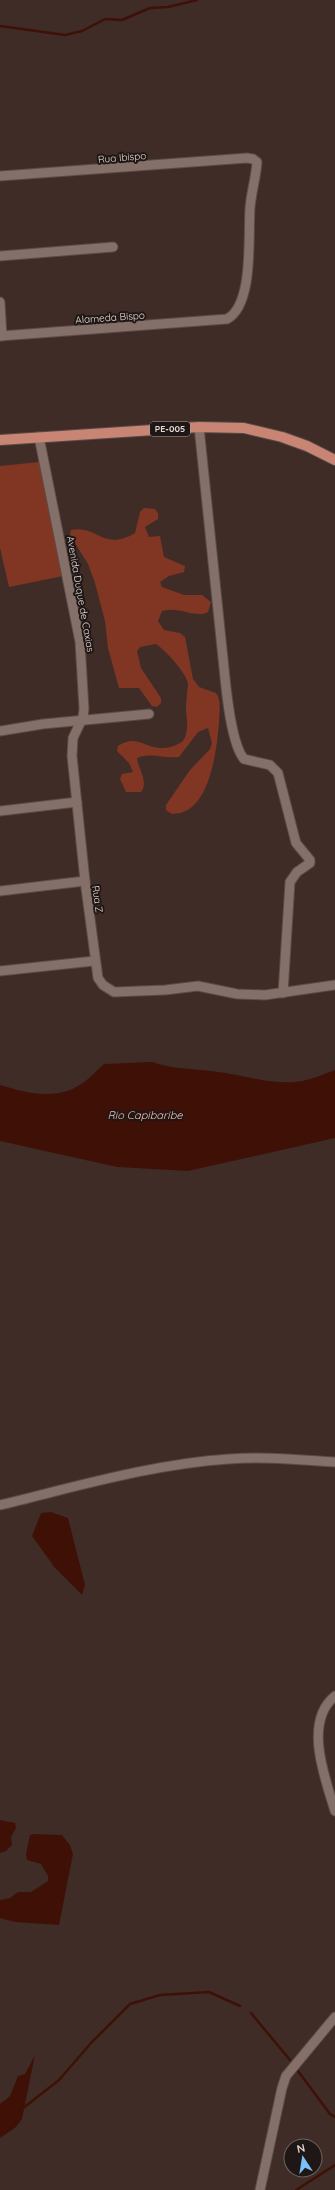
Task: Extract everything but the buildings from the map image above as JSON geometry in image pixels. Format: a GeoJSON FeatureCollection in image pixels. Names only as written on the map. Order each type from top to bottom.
{"type":"FeatureCollection","features":[{"type":"Feature","properties":{"kind":"main road","name":"PE-005"},"geometry":{"type":"LineString","coordinates":[[0,440],[199,427],[256,430],[307,446],[335,460]]}},
{"type":"Feature","properties":{"kind":"street","name":"Rua Ibispo"},"geometry":{"type":"LineString","coordinates":[[0,176],[246,158],[253,159],[257,162],[250,207],[249,256],[243,296],[235,314],[222,320]]}},
{"type":"Feature","properties":{"kind":"street"},"geometry":{"type":"LineString","coordinates":[[0,256],[113,247]]}},
{"type":"Feature","properties":{"kind":"street"},"geometry":{"type":"LineString","coordinates":[[0,302],[1,336]]}},
{"type":"Feature","properties":{"kind":"street","name":"Alameda Bispo"},"geometry":{"type":"LineString","coordinates":[[1,336],[222,320]]}},
{"type":"Feature","properties":{"kind":"street"},"geometry":{"type":"LineString","coordinates":[[199,427],[224,675],[238,752],[244,759],[270,765],[278,773],[296,843],[310,860],[310,863],[293,876],[290,882],[283,993],[335,985]]}},
{"type":"Feature","properties":{"kind":"street","name":"Avenida Duque de Caxias"},"geometry":{"type":"LineString","coordinates":[[39,437],[80,642],[84,709],[73,738],[74,780],[78,802]]}},
{"type":"Feature","properties":{"kind":"street"},"geometry":{"type":"LineString","coordinates":[[0,731],[43,724],[149,714]]}},
{"type":"Feature","properties":{"kind":"street"},"geometry":{"type":"LineString","coordinates":[[0,811],[78,802]]}},
{"type":"Feature","properties":{"kind":"street","name":"Rua Z"},"geometry":{"type":"LineString","coordinates":[[78,802],[84,881],[94,961],[98,978],[103,986],[114,992],[165,990],[198,986],[237,994],[265,995],[283,993]]}},
{"type":"Feature","properties":{"kind":"street"},"geometry":{"type":"LineString","coordinates":[[0,890],[84,881]]}},
{"type":"Feature","properties":{"kind":"street"},"geometry":{"type":"LineString","coordinates":[[0,971],[94,961]]}},
{"type":"Feature","properties":{"kind":"street"},"geometry":{"type":"LineString","coordinates":[[0,1505],[76,1486],[191,1463],[229,1459],[335,1462]]}},
{"type":"Feature","properties":{"kind":"street"},"geometry":{"type":"LineString","coordinates":[[335,1696],[329,1700],[320,1715],[318,1726],[324,1774],[335,1811]]}},
{"type":"Feature","properties":{"kind":"street"},"geometry":{"type":"LineString","coordinates":[[260,2190],[282,2088],[286,2076],[335,2017]]}},
{"type":"Feature","properties":{"kind":"shaded area"},"geometry":{"type":"Polygon","coordinates":[[[39,462],[63,576],[9,587],[0,548],[0,466],[39,462]]]}},
{"type":"Feature","properties":{"kind":"shaded area"},"geometry":{"type":"Polygon","coordinates":[[[144,508],[155,509],[158,513],[158,519],[145,527],[149,537],[160,536],[164,557],[185,566],[184,572],[169,576],[160,582],[162,587],[184,595],[202,595],[211,602],[208,612],[203,614],[175,610],[162,611],[158,621],[164,630],[180,633],[185,637],[193,679],[199,687],[216,693],[220,703],[214,760],[205,788],[199,799],[190,808],[176,814],[168,812],[166,810],[166,805],[190,770],[210,749],[212,743],[208,728],[198,732],[179,757],[143,756],[137,758],[144,779],[143,788],[141,792],[126,792],[120,779],[122,774],[133,772],[129,763],[117,751],[118,746],[124,742],[136,741],[157,748],[166,748],[183,741],[187,726],[187,680],[165,651],[156,644],[140,647],[137,651],[141,668],[161,698],[161,703],[157,707],[152,706],[139,688],[119,688],[108,648],[105,621],[95,583],[88,564],[70,535],[71,530],[80,529],[108,539],[115,540],[124,538],[135,533],[140,512],[144,508]]]}},
{"type":"Feature","properties":{"kind":"water","name":"Rio Capibaribe"},"geometry":{"type":"Polygon","coordinates":[[[152,1062],[177,1068],[227,1073],[275,1082],[294,1082],[315,1078],[335,1070],[335,1138],[188,1171],[117,1167],[0,1141],[0,1085],[34,1093],[56,1093],[67,1091],[78,1086],[104,1064],[152,1062]]]}},
{"type":"Feature","properties":{"kind":"water"},"geometry":{"type":"Polygon","coordinates":[[[51,1512],[68,1518],[85,1585],[82,1595],[55,1568],[32,1536],[41,1513],[51,1512]]]}},
{"type":"Feature","properties":{"kind":"water"},"geometry":{"type":"Polygon","coordinates":[[[0,1820],[15,1823],[16,1828],[11,1837],[12,1845],[6,1851],[0,1853],[0,1820]]]}},
{"type":"Feature","properties":{"kind":"water"},"geometry":{"type":"Polygon","coordinates":[[[30,1835],[62,1835],[70,1845],[73,1854],[59,1925],[15,1922],[0,1918],[0,1900],[10,1898],[18,1892],[31,1892],[48,1881],[48,1876],[41,1864],[27,1860],[26,1854],[30,1835]]]}},
{"type":"Feature","properties":{"kind":"water"},"geometry":{"type":"Polygon","coordinates":[[[35,2055],[22,2119],[16,2127],[0,2138],[0,2104],[10,2096],[18,2076],[25,2074],[35,2055]]]}},
{"type":"Feature","properties":{"kind":"waterway"},"geometry":{"type":"LineString","coordinates":[[0,26],[65,35],[82,31],[105,19],[122,20],[150,8],[168,7],[197,0]]}},
{"type":"Feature","properties":{"kind":"waterway"},"geometry":{"type":"LineString","coordinates":[[22,2109],[59,2080],[91,2043],[130,2004],[160,1995],[209,1992],[240,2006]]}},
{"type":"Feature","properties":{"kind":"waterway"},"geometry":{"type":"LineString","coordinates":[[251,2013],[290,2060]]}},
{"type":"Feature","properties":{"kind":"waterway"},"geometry":{"type":"LineString","coordinates":[[298,2071],[330,2114],[335,2117]]}},
{"type":"Feature","properties":{"kind":"waterway"},"geometry":{"type":"LineString","coordinates":[[296,2190],[335,2165]]}}]}
